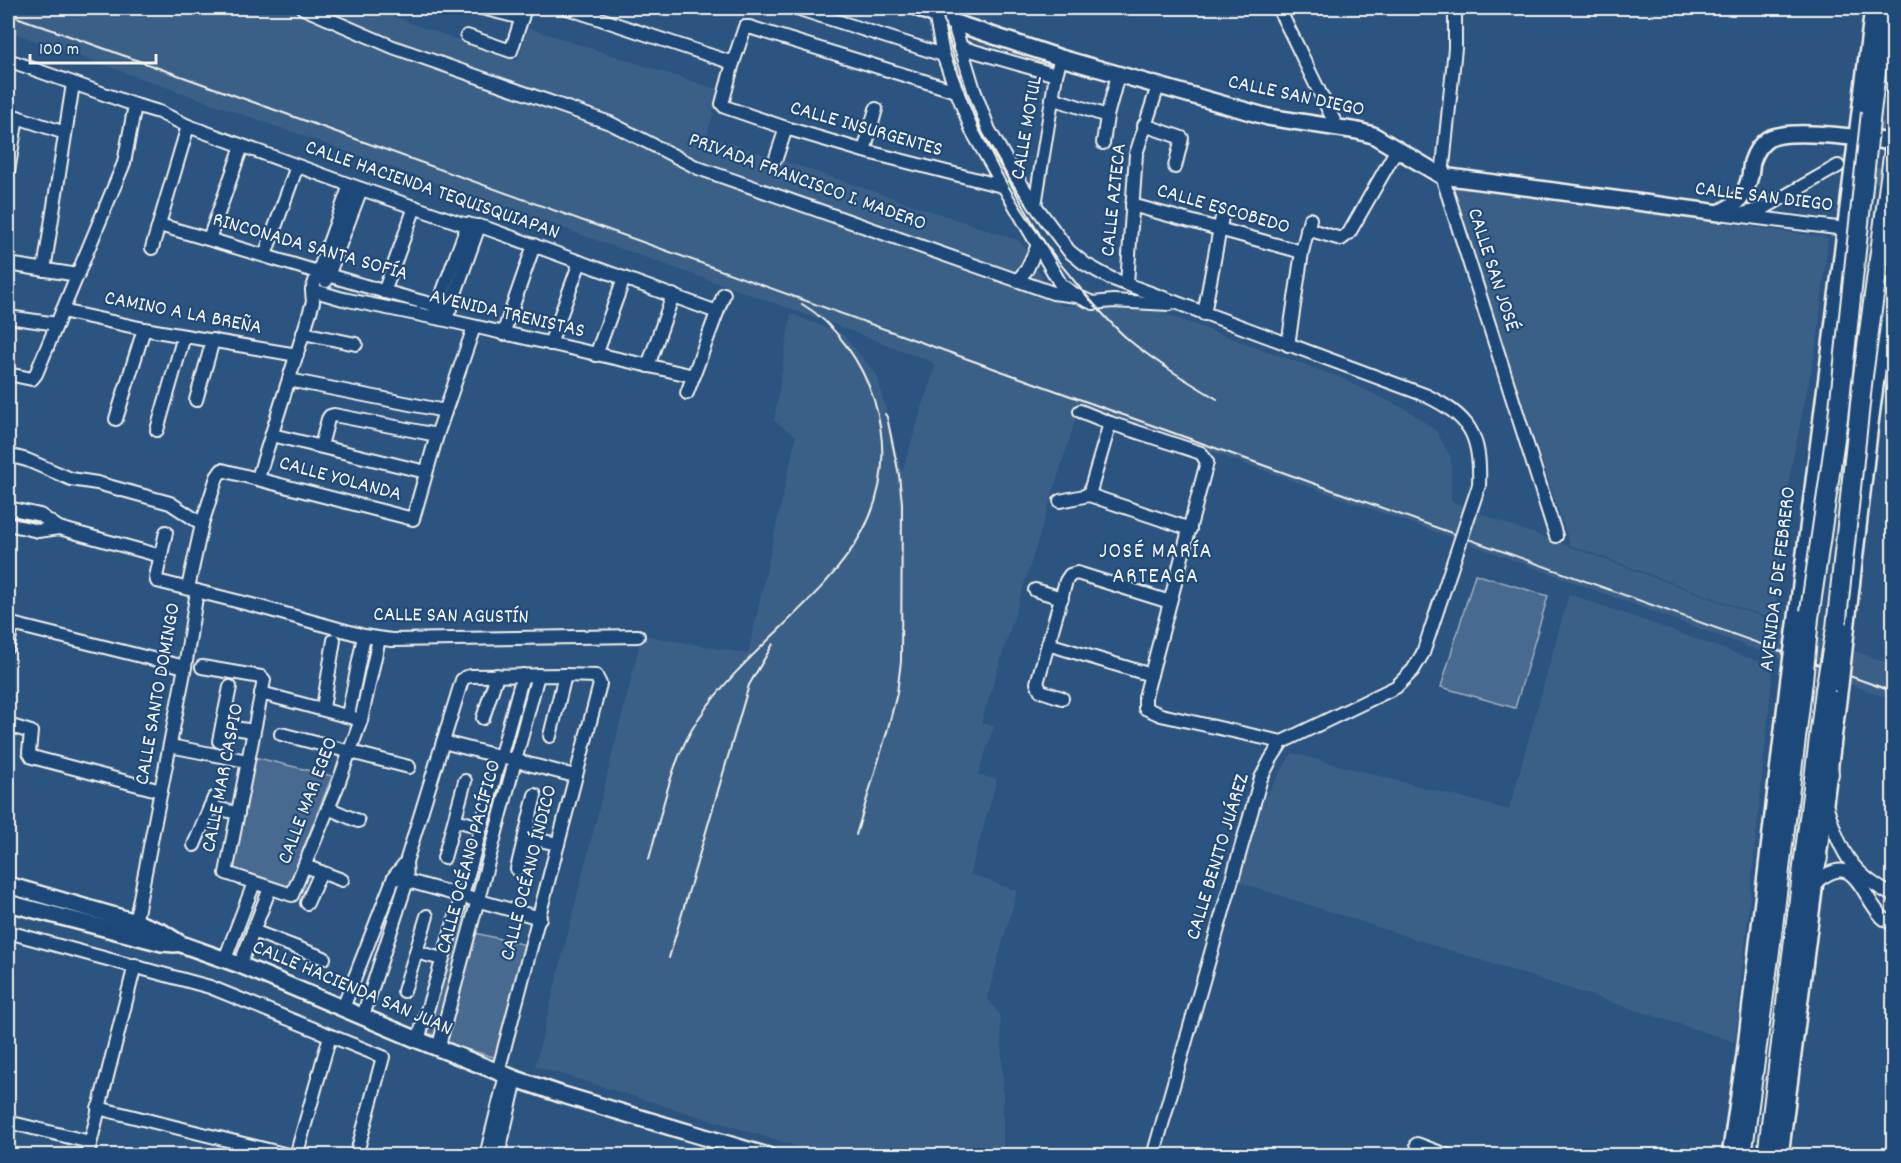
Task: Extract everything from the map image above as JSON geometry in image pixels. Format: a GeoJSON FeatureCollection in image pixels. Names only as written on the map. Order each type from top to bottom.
{"type":"FeatureCollection","features":[{"type":"Feature","properties":{"kind":"highway","name":"AVENIDA 5 DE FEBRERO"},"geometry":{"type":"LineString","coordinates":[[1742,1155],[1790,788],[1796,679],[1809,618],[1838,418],[1884,8]]}},
{"type":"Feature","properties":{"kind":"highway"},"geometry":{"type":"LineString","coordinates":[[1767,1155],[1822,709],[1832,693],[1836,628],[1863,376],[1893,151]]}},
{"type":"Feature","properties":{"kind":"highway"},"geometry":{"type":"LineString","coordinates":[[1822,709],[1829,774]]}},
{"type":"Feature","properties":{"kind":"highway"},"geometry":{"type":"LineString","coordinates":[[1784,723],[1790,788]]}},
{"type":"Feature","properties":{"kind":"highway"},"geometry":{"type":"LineString","coordinates":[[1796,923],[1818,858]]}},
{"type":"Feature","properties":{"kind":"highway"},"geometry":{"type":"LineString","coordinates":[[1760,926],[1778,880]]}},
{"type":"Feature","properties":{"kind":"highway"},"geometry":{"type":"LineString","coordinates":[[1745,1054],[1749,1098]]}},
{"type":"Feature","properties":{"kind":"highway"},"geometry":{"type":"LineString","coordinates":[[1774,1155],[1777,1141],[1783,1132]]}},
{"type":"Feature","properties":{"kind":"main road","name":"CALLE SAN DIEGO"},"geometry":{"type":"LineString","coordinates":[[918,8],[942,13],[1061,57],[1118,75],[1268,117],[1373,135],[1442,176],[1719,213]]}},
{"type":"Feature","properties":{"kind":"main road","name":"AVENIDA 5 DE FEBRERO"},"geometry":{"type":"LineString","coordinates":[[1730,1155],[1745,1054],[1784,723],[1796,679],[1797,617],[1873,8]]}},
{"type":"Feature","properties":{"kind":"main road"},"geometry":{"type":"LineString","coordinates":[[1719,213],[1740,200],[1750,178],[1752,163],[1759,148],[1766,140],[1779,135],[1797,133],[1830,136],[1855,144],[1893,151]]}},
{"type":"Feature","properties":{"kind":"main road"},"geometry":{"type":"LineString","coordinates":[[1855,144],[1893,142]]}},
{"type":"Feature","properties":{"kind":"main road"},"geometry":{"type":"LineString","coordinates":[[1780,1155],[1829,774],[1832,693],[1846,631],[1893,242]]}},
{"type":"Feature","properties":{"kind":"main road","name":"CALLE HACIENDA SAN JUAN"},"geometry":{"type":"LineString","coordinates":[[8,885],[134,929]]}},
{"type":"Feature","properties":{"kind":"main road","name":"CALLE HACIENDA SAN JUAN"},"geometry":{"type":"LineString","coordinates":[[8,903],[134,929],[162,932],[181,944],[225,958],[507,1076],[768,1155]]}},
{"type":"Feature","properties":{"kind":"street","name":"PRIVADA FRANCISCO I. MADERO"},"geometry":{"type":"LineString","coordinates":[[303,8],[393,46],[610,123],[698,168],[1053,293],[1077,296],[1093,303],[1113,301],[1179,305]]}},
{"type":"Feature","properties":{"kind":"street"},"geometry":{"type":"LineString","coordinates":[[467,36],[512,51],[523,13],[482,8]]}},
{"type":"Feature","properties":{"kind":"street"},"geometry":{"type":"LineString","coordinates":[[567,8],[733,63],[745,27],[749,27],[956,91]]}},
{"type":"Feature","properties":{"kind":"street"},"geometry":{"type":"LineString","coordinates":[[796,8],[943,55]]}},
{"type":"Feature","properties":{"kind":"street"},"geometry":{"type":"LineString","coordinates":[[1278,8],[1338,128]]}},
{"type":"Feature","properties":{"kind":"street","name":"CALLE SAN JOSÉ"},"geometry":{"type":"LineString","coordinates":[[1455,8],[1455,48],[1442,176],[1556,536]]}},
{"type":"Feature","properties":{"kind":"street"},"geometry":{"type":"LineString","coordinates":[[942,13],[943,55],[972,131],[1061,285],[1077,296]]}},
{"type":"Feature","properties":{"kind":"street"},"geometry":{"type":"LineString","coordinates":[[942,13],[960,47],[989,130],[1035,205],[1075,256],[1098,272],[1126,284],[1425,395],[1443,403],[1460,415],[1470,430],[1478,449],[1479,485],[1423,653],[1413,670],[1396,687],[1282,742],[1161,715],[1145,708],[1145,697],[1207,462],[1201,453],[1080,411]]}},
{"type":"Feature","properties":{"kind":"street"},"geometry":{"type":"LineString","coordinates":[[960,47],[1056,75]]}},
{"type":"Feature","properties":{"kind":"street","name":"CALLE MOTUL"},"geometry":{"type":"LineString","coordinates":[[1035,205],[1056,75],[1061,57]]}},
{"type":"Feature","properties":{"kind":"street","name":"CALLE HACIENDA TEQUISQUIAPAN"},"geometry":{"type":"LineString","coordinates":[[8,60],[135,105],[159,111],[188,126],[356,187],[534,245],[717,312]]}},
{"type":"Feature","properties":{"kind":"street","name":"CALLE INSURGENTES"},"geometry":{"type":"LineString","coordinates":[[733,63],[722,104],[725,107],[864,151],[1002,186]]}},
{"type":"Feature","properties":{"kind":"street"},"geometry":{"type":"LineString","coordinates":[[1103,143],[1107,116],[1118,75]]}},
{"type":"Feature","properties":{"kind":"street"},"geometry":{"type":"LineString","coordinates":[[44,270],[73,84]]}},
{"type":"Feature","properties":{"kind":"street","name":"CALLE AZTECA"},"geometry":{"type":"LineString","coordinates":[[1126,284],[1136,154],[1158,86]]}},
{"type":"Feature","properties":{"kind":"street"},"geometry":{"type":"LineString","coordinates":[[1052,99],[1107,116]]}},
{"type":"Feature","properties":{"kind":"street"},"geometry":{"type":"LineString","coordinates":[[8,374],[28,379],[34,377],[124,163],[135,105]]}},
{"type":"Feature","properties":{"kind":"street"},"geometry":{"type":"LineString","coordinates":[[864,151],[876,108]]}},
{"type":"Feature","properties":{"kind":"street"},"geometry":{"type":"LineString","coordinates":[[8,172],[12,115],[65,133]]}},
{"type":"Feature","properties":{"kind":"street"},"geometry":{"type":"LineString","coordinates":[[1144,125],[1182,138],[1175,167]]}},
{"type":"Feature","properties":{"kind":"street"},"geometry":{"type":"LineString","coordinates":[[152,248],[188,126]]}},
{"type":"Feature","properties":{"kind":"street","name":"PRIVADA FRANCISCO I. MADERO"},"geometry":{"type":"LineString","coordinates":[[776,158],[786,128]]}},
{"type":"Feature","properties":{"kind":"street"},"geometry":{"type":"LineString","coordinates":[[209,239],[242,146]]}},
{"type":"Feature","properties":{"kind":"street"},"geometry":{"type":"LineString","coordinates":[[1288,345],[1308,224],[1341,239],[1344,238],[1397,149]]}},
{"type":"Feature","properties":{"kind":"street"},"geometry":{"type":"LineString","coordinates":[[265,255],[297,166]]}},
{"type":"Feature","properties":{"kind":"street"},"geometry":{"type":"LineString","coordinates":[[1739,216],[1764,208],[1838,166]]}},
{"type":"Feature","properties":{"kind":"street"},"geometry":{"type":"LineString","coordinates":[[258,478],[315,295],[356,187]]}},
{"type":"Feature","properties":{"kind":"street","name":"CALLE ESCOBEDO"},"geometry":{"type":"LineString","coordinates":[[1132,205],[1221,223],[1302,252]]}},
{"type":"Feature","properties":{"kind":"street"},"geometry":{"type":"LineString","coordinates":[[384,292],[415,207]]}},
{"type":"Feature","properties":{"kind":"street"},"geometry":{"type":"LineString","coordinates":[[1828,375],[1854,212]]}},
{"type":"Feature","properties":{"kind":"street","name":"CALLE SAN DIEGO"},"geometry":{"type":"LineString","coordinates":[[1719,213],[1845,229]]}},
{"type":"Feature","properties":{"kind":"street"},"geometry":{"type":"LineString","coordinates":[[1204,314],[1221,223]]}},
{"type":"Feature","properties":{"kind":"street","name":"RINCONADA SANTA SOFÍA"},"geometry":{"type":"LineString","coordinates":[[159,225],[323,273],[442,313]]}},
{"type":"Feature","properties":{"kind":"street"},"geometry":{"type":"LineString","coordinates":[[442,313],[473,225]]}},
{"type":"Feature","properties":{"kind":"street"},"geometry":{"type":"LineString","coordinates":[[503,333],[534,245]]}},
{"type":"Feature","properties":{"kind":"street"},"geometry":{"type":"LineString","coordinates":[[1018,280],[1027,269],[1038,245]]}},
{"type":"Feature","properties":{"kind":"street"},"geometry":{"type":"LineString","coordinates":[[550,344],[580,262]]}},
{"type":"Feature","properties":{"kind":"street"},"geometry":{"type":"LineString","coordinates":[[8,264],[78,275]]}},
{"type":"Feature","properties":{"kind":"street"},"geometry":{"type":"LineString","coordinates":[[596,355],[624,278]]}},
{"type":"Feature","properties":{"kind":"street"},"geometry":{"type":"LineString","coordinates":[[687,393],[724,294]]}},
{"type":"Feature","properties":{"kind":"street","name":"AVENIDA TRENISTAS"},"geometry":{"type":"LineString","coordinates":[[315,295],[442,313],[474,327],[694,376]]}},
{"type":"Feature","properties":{"kind":"street"},"geometry":{"type":"LineString","coordinates":[[648,366],[673,296]]}},
{"type":"Feature","properties":{"kind":"street","name":"CAMINO A LA BREÑA"},"geometry":{"type":"LineString","coordinates":[[62,311],[144,329],[297,355]]}},
{"type":"Feature","properties":{"kind":"street"},"geometry":{"type":"LineString","coordinates":[[8,317],[57,324]]}},
{"type":"Feature","properties":{"kind":"street"},"geometry":{"type":"LineString","coordinates":[[272,435],[426,472],[474,327]]}},
{"type":"Feature","properties":{"kind":"street"},"geometry":{"type":"LineString","coordinates":[[116,419],[144,329]]}},
{"type":"Feature","properties":{"kind":"street"},"geometry":{"type":"LineString","coordinates":[[303,333],[356,344]]}},
{"type":"Feature","properties":{"kind":"street"},"geometry":{"type":"LineString","coordinates":[[157,430],[184,336]]}},
{"type":"Feature","properties":{"kind":"street"},"geometry":{"type":"LineString","coordinates":[[196,400],[213,340]]}},
{"type":"Feature","properties":{"kind":"street"},"geometry":{"type":"LineString","coordinates":[[289,380],[445,411]]}},
{"type":"Feature","properties":{"kind":"street"},"geometry":{"type":"LineString","coordinates":[[321,446],[328,419],[334,415],[437,435]]}},
{"type":"Feature","properties":{"kind":"street"},"geometry":{"type":"LineString","coordinates":[[1089,495],[1110,423]]}},
{"type":"Feature","properties":{"kind":"street"},"geometry":{"type":"LineString","coordinates":[[8,455],[27,460],[71,479],[97,483],[170,503],[202,524]]}},
{"type":"Feature","properties":{"kind":"street","name":"CALLE SANTO DOMINGO"},"geometry":{"type":"LineString","coordinates":[[134,929],[185,667],[202,524],[219,473],[225,470],[258,478]]}},
{"type":"Feature","properties":{"kind":"street","name":"CALLE YOLANDA"},"geometry":{"type":"LineString","coordinates":[[258,478],[413,519],[426,472]]}},
{"type":"Feature","properties":{"kind":"street"},"geometry":{"type":"LineString","coordinates":[[1060,501],[1089,495],[1190,529]]}},
{"type":"Feature","properties":{"kind":"street"},"geometry":{"type":"LineString","coordinates":[[8,508],[45,518],[59,528],[161,556],[166,532]]}},
{"type":"Feature","properties":{"kind":"street"},"geometry":{"type":"LineString","coordinates":[[24,528],[27,513]]}},
{"type":"Feature","properties":{"kind":"street"},"geometry":{"type":"LineString","coordinates":[[8,524],[42,531],[59,528]]}},
{"type":"Feature","properties":{"kind":"street","name":"CALLE SAN AGUSTÍN"},"geometry":{"type":"LineString","coordinates":[[161,556],[156,580],[379,639],[638,636]]}},
{"type":"Feature","properties":{"kind":"street"},"geometry":{"type":"LineString","coordinates":[[1062,698],[1041,691],[1037,683],[1066,581],[1070,575],[1077,573],[1170,602]]}},
{"type":"Feature","properties":{"kind":"street"},"geometry":{"type":"LineString","coordinates":[[1035,590],[1062,598]]}},
{"type":"Feature","properties":{"kind":"street"},"geometry":{"type":"LineString","coordinates":[[8,647],[10,623],[185,667]]}},
{"type":"Feature","properties":{"kind":"street"},"geometry":{"type":"LineString","coordinates":[[348,715],[364,636]]}},
{"type":"Feature","properties":{"kind":"street","name":"CALLE MAR EGEO"},"geometry":{"type":"LineString","coordinates":[[292,896],[361,720],[379,639]]}},
{"type":"Feature","properties":{"kind":"street"},"geometry":{"type":"LineString","coordinates":[[323,708],[334,640]]}},
{"type":"Feature","properties":{"kind":"street"},"geometry":{"type":"LineString","coordinates":[[1048,645],[1151,675]]}},
{"type":"Feature","properties":{"kind":"street"},"geometry":{"type":"LineString","coordinates":[[202,667],[261,677],[264,681],[261,693],[361,720]]}},
{"type":"Feature","properties":{"kind":"street"},"geometry":{"type":"LineString","coordinates":[[483,718],[497,675]]}},
{"type":"Feature","properties":{"kind":"street","name":"CALLE OCÉANO PACÍFICO"},"geometry":{"type":"LineString","coordinates":[[418,1040],[462,896],[523,675]]}},
{"type":"Feature","properties":{"kind":"street","name":"CALLE OCÉANO PACÍFICO"},"geometry":{"type":"LineString","coordinates":[[438,1048],[538,675]]}},
{"type":"Feature","properties":{"kind":"street"},"geometry":{"type":"LineString","coordinates":[[363,1016],[407,881],[406,862],[462,680],[471,676],[565,675],[550,736]]}},
{"type":"Feature","properties":{"kind":"street","name":"CALLE OCÉANO ÍNDICO"},"geometry":{"type":"LineString","coordinates":[[507,1076],[540,918],[600,684],[593,675],[565,675]]}},
{"type":"Feature","properties":{"kind":"street"},"geometry":{"type":"LineString","coordinates":[[219,741],[230,687]]}},
{"type":"Feature","properties":{"kind":"street","name":"CALLE MAR CASPIO"},"geometry":{"type":"LineString","coordinates":[[261,693],[226,873],[292,896]]}},
{"type":"Feature","properties":{"kind":"street"},"geometry":{"type":"LineString","coordinates":[[8,724],[31,732],[29,752],[32,757],[161,791]]}},
{"type":"Feature","properties":{"kind":"street"},"geometry":{"type":"LineString","coordinates":[[222,726],[253,731]]}},
{"type":"Feature","properties":{"kind":"street"},"geometry":{"type":"LineString","coordinates":[[281,734],[409,767]]}},
{"type":"Feature","properties":{"kind":"street"},"geometry":{"type":"LineString","coordinates":[[443,742],[575,776]]}},
{"type":"Feature","properties":{"kind":"street","name":"CALLE BENITO JUÁREZ"},"geometry":{"type":"LineString","coordinates":[[1152,1155],[1261,778],[1282,742]]}},
{"type":"Feature","properties":{"kind":"street"},"geometry":{"type":"LineString","coordinates":[[170,746],[247,760]]}},
{"type":"Feature","properties":{"kind":"street"},"geometry":{"type":"LineString","coordinates":[[444,858],[465,781]]}},
{"type":"Feature","properties":{"kind":"street"},"geometry":{"type":"LineString","coordinates":[[517,869],[535,795]]}},
{"type":"Feature","properties":{"kind":"street"},"geometry":{"type":"LineString","coordinates":[[194,845],[212,802],[238,813]]}},
{"type":"Feature","properties":{"kind":"street"},"geometry":{"type":"LineString","coordinates":[[1825,803],[1843,852],[1854,867],[1876,887],[1893,896]]}},
{"type":"Feature","properties":{"kind":"street"},"geometry":{"type":"LineString","coordinates":[[328,808],[358,821]]}},
{"type":"Feature","properties":{"kind":"street"},"geometry":{"type":"LineString","coordinates":[[455,820],[481,827]]}},
{"type":"Feature","properties":{"kind":"street"},"geometry":{"type":"LineString","coordinates":[[525,837],[558,844]]}},
{"type":"Feature","properties":{"kind":"street"},"geometry":{"type":"LineString","coordinates":[[343,1008],[394,877],[406,862]]}},
{"type":"Feature","properties":{"kind":"street"},"geometry":{"type":"LineString","coordinates":[[305,866],[342,880]]}},
{"type":"Feature","properties":{"kind":"street"},"geometry":{"type":"LineString","coordinates":[[1815,883],[1830,872],[1848,871],[1882,917],[1893,925]]}},
{"type":"Feature","properties":{"kind":"street"},"geometry":{"type":"LineString","coordinates":[[307,903],[321,872]]}},
{"type":"Feature","properties":{"kind":"street"},"geometry":{"type":"LineString","coordinates":[[394,877],[540,918]]}},
{"type":"Feature","properties":{"kind":"street"},"geometry":{"type":"LineString","coordinates":[[225,958],[254,883]]}},
{"type":"Feature","properties":{"kind":"street"},"geometry":{"type":"LineString","coordinates":[[240,965],[270,888]]}},
{"type":"Feature","properties":{"kind":"street"},"geometry":{"type":"LineString","coordinates":[[1893,910],[1893,925]]}},
{"type":"Feature","properties":{"kind":"street"},"geometry":{"type":"LineString","coordinates":[[404,991],[427,916]]}},
{"type":"Feature","properties":{"kind":"street"},"geometry":{"type":"LineString","coordinates":[[253,931],[324,958]]}},
{"type":"Feature","properties":{"kind":"street"},"geometry":{"type":"LineString","coordinates":[[8,932],[210,987],[383,1057],[356,1155]]}},
{"type":"Feature","properties":{"kind":"street"},"geometry":{"type":"LineString","coordinates":[[416,952],[442,959]]}},
{"type":"Feature","properties":{"kind":"street"},"geometry":{"type":"LineString","coordinates":[[87,1155],[135,965]]}},
{"type":"Feature","properties":{"kind":"street"},"geometry":{"type":"LineString","coordinates":[[98,1108],[294,1155],[330,1036]]}},
{"type":"Feature","properties":{"kind":"street"},"geometry":{"type":"LineString","coordinates":[[486,1155],[507,1076]]}},
{"type":"Feature","properties":{"kind":"street"},"geometry":{"type":"LineString","coordinates":[[498,1155],[507,1076]]}},
{"type":"Feature","properties":{"kind":"street"},"geometry":{"type":"LineString","coordinates":[[8,1122],[90,1143]]}},
{"type":"Feature","properties":{"kind":"street"},"geometry":{"type":"LineString","coordinates":[[1417,1144],[1449,1155]]}},
{"type":"Feature","properties":{"kind":"shaded area"},"geometry":{"type":"Polygon","coordinates":[[[8,8],[368,8],[518,61],[528,28],[719,90],[707,135],[1020,241],[1060,305],[1160,312],[1336,376],[1409,411],[1436,431],[1451,458],[1451,501],[1499,521],[1893,665],[1893,700],[1489,551],[1080,405],[981,723],[994,726],[978,775],[997,779],[970,874],[1017,891],[987,998],[1000,1015],[1003,1155],[825,1155],[535,1066],[642,635],[748,654],[796,436],[774,421],[791,314],[842,334],[877,375],[902,472],[935,367],[932,362],[830,323],[8,31],[8,8]]]}},
{"type":"Feature","properties":{"kind":"shaded area"},"geometry":{"type":"Polygon","coordinates":[[[1456,184],[1828,238],[1817,342],[1791,467],[1774,620],[1570,545],[1452,191],[1456,184]]]}},
{"type":"Feature","properties":{"kind":"shaded area"},"geometry":{"type":"Polygon","coordinates":[[[1475,574],[1548,596],[1515,708],[1441,687],[1475,574]]]}},
{"type":"Feature","properties":{"kind":"shaded area"},"geometry":{"type":"Polygon","coordinates":[[[1569,594],[1763,663],[1773,670],[1735,1042],[1238,882],[1263,801],[1292,753],[1509,810],[1569,594]]]}},
{"type":"Feature","properties":{"kind":"shaded area"},"geometry":{"type":"Polygon","coordinates":[[[526,677],[533,678],[438,1036],[424,1032],[526,677]]]}},
{"type":"Feature","properties":{"kind":"shaded area"},"geometry":{"type":"Polygon","coordinates":[[[254,757],[332,776],[287,890],[232,870],[254,757]]]}},
{"type":"Feature","properties":{"kind":"shaded area"},"geometry":{"type":"Polygon","coordinates":[[[475,933],[526,945],[497,1058],[445,1043],[475,933]]]}},
{"type":"Feature","properties":{"kind":"tunnel"},"geometry":{"type":"LineString","coordinates":[[1838,166],[1872,144],[1894,109]]}},
{"type":"Feature","properties":{"kind":"tunnel"},"geometry":{"type":"LineString","coordinates":[[1863,194],[1876,176],[1894,164]]}},
{"type":"Feature","properties":{"kind":"railway"},"geometry":{"type":"LineString","coordinates":[[941,8],[950,46],[972,111],[1011,191],[1044,241],[1080,288],[1123,335],[1183,379],[1217,399]]}},
{"type":"Feature","properties":{"kind":"railway"},"geometry":{"type":"LineString","coordinates":[[8,14],[1894,692]]}},
{"type":"Feature","properties":{"kind":"railway"},"geometry":{"type":"LineString","coordinates":[[649,859],[674,768],[699,718],[729,681],[830,577],[857,541],[876,500],[883,454],[874,400],[869,386],[855,359],[837,333],[802,304]]}},
{"type":"Feature","properties":{"kind":"railway"},"geometry":{"type":"LineString","coordinates":[[856,835],[887,732],[897,693],[901,661],[902,503],[899,475],[885,414]]}},
{"type":"Feature","properties":{"kind":"railway"},"geometry":{"type":"LineString","coordinates":[[669,958],[749,685],[773,644]]}},
{"type":"Feature","properties":{"kind":"district","name":"JOSÉ MARÍA ARTEAGA"},"geometry":{"type":"Point","coordinates":[1156,564]}}]}
